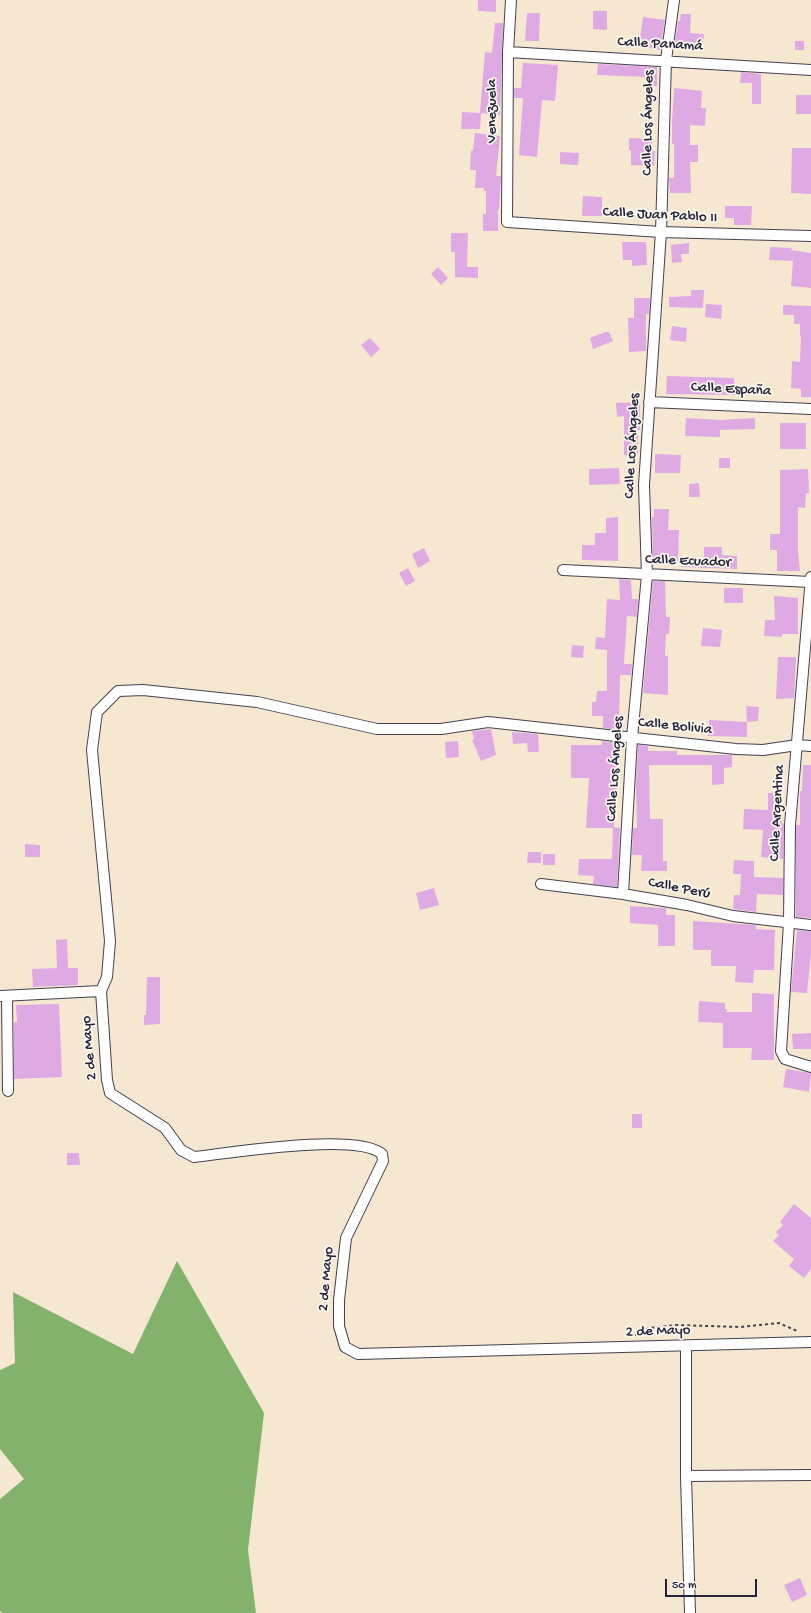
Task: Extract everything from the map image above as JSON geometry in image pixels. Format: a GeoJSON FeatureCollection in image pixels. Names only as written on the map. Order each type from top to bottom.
{"type":"FeatureCollection","features":[{"type":"Feature","properties":{"kind":"street","name":"Venezuela"},"geometry":{"type":"LineString","coordinates":[[507,222],[508,52],[511,0]]}},
{"type":"Feature","properties":{"kind":"street","name":"Calle Los Ángeles"},"geometry":{"type":"LineString","coordinates":[[623,894],[632,738],[647,575],[644,485],[661,232],[666,60],[674,0]]}},
{"type":"Feature","properties":{"kind":"street","name":"Calle Panamá"},"geometry":{"type":"LineString","coordinates":[[508,52],[666,60],[811,70]]}},
{"type":"Feature","properties":{"kind":"street","name":"Calle Juan Pablo II"},"geometry":{"type":"LineString","coordinates":[[507,222],[661,232],[811,236]]}},
{"type":"Feature","properties":{"kind":"street","name":"Calle España"},"geometry":{"type":"LineString","coordinates":[[649,402],[811,409]]}},
{"type":"Feature","properties":{"kind":"street","name":"Calle Ecuador"},"geometry":{"type":"LineString","coordinates":[[563,570],[811,582]]}},
{"type":"Feature","properties":{"kind":"street","name":"Calle Argentina"},"geometry":{"type":"LineString","coordinates":[[811,578],[790,825],[789,923],[781,1051],[785,1059],[811,1067]]}},
{"type":"Feature","properties":{"kind":"street","name":"Calle Bolivia"},"geometry":{"type":"LineString","coordinates":[[101,991],[107,978],[110,941],[92,750],[97,712],[118,691],[143,690],[257,702],[378,729],[441,729],[488,722],[632,738],[763,750],[797,745],[811,746]]}},
{"type":"Feature","properties":{"kind":"street","name":"Calle Perú"},"geometry":{"type":"LineString","coordinates":[[541,884],[623,894],[687,905],[733,916],[811,925]]}},
{"type":"Feature","properties":{"kind":"street"},"geometry":{"type":"LineString","coordinates":[[8,1091],[4,996],[101,991]]}},
{"type":"Feature","properties":{"kind":"street","name":"2 de Mayo"},"geometry":{"type":"LineString","coordinates":[[101,991],[107,1080],[110,1093],[165,1128],[180,1150],[186,1154],[194,1157],[300,1144],[354,1146],[376,1149],[382,1154],[383,1161],[346,1238],[338,1300],[338,1326],[345,1347],[358,1354],[811,1342]]}},
{"type":"Feature","properties":{"kind":"street"},"geometry":{"type":"LineString","coordinates":[[686,1346],[686,1476],[690,1613]]}},
{"type":"Feature","properties":{"kind":"street"},"geometry":{"type":"LineString","coordinates":[[686,1476],[811,1475]]}},
{"type":"Feature","properties":{"kind":"path"},"geometry":{"type":"LineString","coordinates":[[630,1337],[649,1328],[676,1325],[740,1327],[779,1323],[801,1332]]}},
{"type":"Feature","properties":{"kind":"green space"},"geometry":{"type":"Polygon","coordinates":[[[177,1261],[264,1413],[248,1550],[256,1613],[2,1613],[0,1611],[0,1499],[24,1479],[0,1449],[0,1370],[15,1363],[13,1292],[133,1354],[177,1261]]]}},
{"type":"Feature","properties":{"kind":"building"},"geometry":{"type":"Polygon","coordinates":[[[478,0],[496,0],[496,12],[478,11],[478,0]]]}},
{"type":"Feature","properties":{"kind":"building"},"geometry":{"type":"Polygon","coordinates":[[[593,11],[607,11],[607,30],[593,29],[593,11]]]}},
{"type":"Feature","properties":{"kind":"building"},"geometry":{"type":"Polygon","coordinates":[[[527,13],[540,13],[539,41],[525,41],[527,13]]]}},
{"type":"Feature","properties":{"kind":"building"},"geometry":{"type":"Polygon","coordinates":[[[681,14],[691,14],[690,33],[704,34],[703,44],[689,43],[689,49],[674,48],[678,21],[680,21],[681,14]]]}},
{"type":"Feature","properties":{"kind":"building"},"geometry":{"type":"Polygon","coordinates":[[[643,17],[665,20],[660,50],[649,48],[650,41],[640,39],[643,17]]]}},
{"type":"Feature","properties":{"kind":"building"},"geometry":{"type":"Polygon","coordinates":[[[495,23],[503,23],[500,115],[480,113],[485,52],[492,53],[495,23]]]}},
{"type":"Feature","properties":{"kind":"building"},"geometry":{"type":"Polygon","coordinates":[[[795,41],[804,41],[804,50],[795,50],[795,41]]]}},
{"type":"Feature","properties":{"kind":"building"},"geometry":{"type":"Polygon","coordinates":[[[523,63],[558,65],[555,101],[542,100],[537,157],[519,155],[523,98],[514,98],[514,88],[521,88],[523,63]]]}},
{"type":"Feature","properties":{"kind":"building"},"geometry":{"type":"Polygon","coordinates":[[[598,64],[657,67],[657,86],[646,86],[646,77],[597,75],[598,64]]]}},
{"type":"Feature","properties":{"kind":"building"},"geometry":{"type":"Polygon","coordinates":[[[741,72],[761,74],[761,104],[752,104],[752,83],[740,83],[741,72]]]}},
{"type":"Feature","properties":{"kind":"building"},"geometry":{"type":"Polygon","coordinates":[[[674,88],[702,91],[701,108],[706,108],[705,126],[690,125],[690,145],[698,145],[698,162],[690,162],[691,193],[670,193],[669,178],[674,178],[674,144],[672,144],[672,123],[674,88]]]}},
{"type":"Feature","properties":{"kind":"building"},"geometry":{"type":"Polygon","coordinates":[[[796,95],[811,95],[811,114],[796,114],[796,95]]]}},
{"type":"Feature","properties":{"kind":"building"},"geometry":{"type":"Polygon","coordinates":[[[462,112],[481,113],[480,129],[461,129],[462,112]]]}},
{"type":"Feature","properties":{"kind":"building"},"geometry":{"type":"Polygon","coordinates":[[[475,133],[500,136],[496,176],[501,176],[498,231],[483,231],[483,214],[486,214],[486,191],[484,191],[484,188],[475,188],[476,170],[470,170],[471,150],[473,151],[475,133]]]}},
{"type":"Feature","properties":{"kind":"building"},"geometry":{"type":"Polygon","coordinates":[[[629,138],[652,139],[652,151],[655,151],[654,166],[631,165],[629,138]]]}},
{"type":"Feature","properties":{"kind":"building"},"geometry":{"type":"Polygon","coordinates":[[[792,148],[811,148],[811,194],[791,193],[792,148]]]}},
{"type":"Feature","properties":{"kind":"building"},"geometry":{"type":"Polygon","coordinates":[[[560,152],[579,153],[578,165],[560,164],[560,152]]]}},
{"type":"Feature","properties":{"kind":"building"},"geometry":{"type":"Polygon","coordinates":[[[583,196],[602,197],[602,216],[582,216],[583,196]]]}},
{"type":"Feature","properties":{"kind":"building"},"geometry":{"type":"Polygon","coordinates":[[[725,206],[752,206],[751,225],[734,225],[734,218],[725,218],[725,206]]]}},
{"type":"Feature","properties":{"kind":"building"},"geometry":{"type":"Polygon","coordinates":[[[451,233],[468,233],[467,267],[478,267],[478,278],[455,277],[455,252],[451,252],[451,233]]]}},
{"type":"Feature","properties":{"kind":"building"},"geometry":{"type":"Polygon","coordinates":[[[622,242],[646,242],[647,265],[632,266],[632,260],[623,260],[622,242]]]}},
{"type":"Feature","properties":{"kind":"building"},"geometry":{"type":"Polygon","coordinates":[[[689,243],[689,254],[681,254],[682,262],[672,263],[671,245],[689,243]]]}},
{"type":"Feature","properties":{"kind":"building"},"geometry":{"type":"Polygon","coordinates":[[[770,247],[792,248],[791,250],[811,253],[811,288],[791,286],[793,261],[769,260],[770,247]]]}},
{"type":"Feature","properties":{"kind":"building"},"geometry":{"type":"Polygon","coordinates":[[[438,267],[448,278],[441,285],[431,274],[438,267]]]}},
{"type":"Feature","properties":{"kind":"building"},"geometry":{"type":"Polygon","coordinates":[[[691,290],[704,290],[703,308],[669,307],[669,297],[691,296],[691,290]]]}},
{"type":"Feature","properties":{"kind":"building"},"geometry":{"type":"Polygon","coordinates":[[[634,298],[650,298],[649,314],[646,314],[646,351],[629,352],[628,318],[634,318],[634,298]]]}},
{"type":"Feature","properties":{"kind":"building"},"geometry":{"type":"Polygon","coordinates":[[[706,304],[722,305],[721,319],[705,317],[706,304]]]}},
{"type":"Feature","properties":{"kind":"building"},"geometry":{"type":"Polygon","coordinates":[[[783,305],[811,306],[811,397],[801,397],[801,389],[791,388],[792,361],[800,362],[800,324],[794,324],[794,315],[783,315],[783,305]]]}},
{"type":"Feature","properties":{"kind":"building"},"geometry":{"type":"Polygon","coordinates":[[[672,326],[687,328],[686,342],[670,340],[672,326]]]}},
{"type":"Feature","properties":{"kind":"building"},"geometry":{"type":"Polygon","coordinates":[[[605,332],[609,332],[613,341],[593,349],[590,338],[605,332]]]}},
{"type":"Feature","properties":{"kind":"building"},"geometry":{"type":"Polygon","coordinates":[[[370,338],[380,349],[371,357],[361,345],[370,338]]]}},
{"type":"Feature","properties":{"kind":"building"},"geometry":{"type":"Polygon","coordinates":[[[667,376],[734,378],[735,395],[666,394],[667,376]]]}},
{"type":"Feature","properties":{"kind":"building"},"geometry":{"type":"Polygon","coordinates":[[[640,402],[638,455],[624,455],[624,416],[617,417],[616,403],[640,402]]]}},
{"type":"Feature","properties":{"kind":"building"},"geometry":{"type":"Polygon","coordinates":[[[686,418],[721,420],[755,418],[755,429],[720,430],[720,437],[685,436],[686,418]]]}},
{"type":"Feature","properties":{"kind":"building"},"geometry":{"type":"Polygon","coordinates":[[[780,423],[806,423],[806,449],[780,449],[780,423]]]}},
{"type":"Feature","properties":{"kind":"building"},"geometry":{"type":"Polygon","coordinates":[[[655,454],[681,455],[680,473],[655,473],[655,454]]]}},
{"type":"Feature","properties":{"kind":"building"},"geometry":{"type":"Polygon","coordinates":[[[719,458],[730,458],[730,468],[719,468],[719,458]]]}},
{"type":"Feature","properties":{"kind":"building"},"geometry":{"type":"Polygon","coordinates":[[[619,468],[620,484],[589,485],[589,469],[619,468]]]}},
{"type":"Feature","properties":{"kind":"building"},"geometry":{"type":"Polygon","coordinates":[[[808,469],[809,493],[806,493],[805,508],[798,507],[798,552],[800,571],[777,571],[777,550],[770,550],[770,534],[780,534],[780,470],[808,469]]]}},
{"type":"Feature","properties":{"kind":"building"},"geometry":{"type":"Polygon","coordinates":[[[699,483],[700,497],[689,497],[689,484],[699,483]]]}},
{"type":"Feature","properties":{"kind":"building"},"geometry":{"type":"Polygon","coordinates":[[[654,509],[669,509],[668,530],[679,530],[678,561],[653,560],[652,517],[654,517],[654,509]]]}},
{"type":"Feature","properties":{"kind":"building"},"geometry":{"type":"Polygon","coordinates":[[[618,517],[618,561],[582,560],[582,545],[595,545],[595,533],[606,533],[606,518],[618,517]]]}},
{"type":"Feature","properties":{"kind":"building"},"geometry":{"type":"Polygon","coordinates":[[[704,547],[722,547],[722,555],[737,556],[737,569],[681,567],[682,557],[704,558],[704,547]]]}},
{"type":"Feature","properties":{"kind":"building"},"geometry":{"type":"Polygon","coordinates":[[[424,548],[430,561],[418,568],[412,554],[424,548]]]}},
{"type":"Feature","properties":{"kind":"building"},"geometry":{"type":"Polygon","coordinates":[[[408,568],[415,581],[406,586],[399,573],[408,568]]]}},
{"type":"Feature","properties":{"kind":"building"},"geometry":{"type":"Polygon","coordinates":[[[619,579],[631,580],[632,599],[638,599],[637,617],[627,616],[624,664],[632,664],[631,675],[620,675],[619,730],[603,728],[603,716],[592,716],[592,702],[596,702],[597,691],[607,691],[607,650],[595,649],[596,637],[605,638],[607,599],[620,600],[619,579]]]}},
{"type":"Feature","properties":{"kind":"building"},"geometry":{"type":"Polygon","coordinates":[[[653,581],[665,581],[666,617],[670,617],[669,634],[666,634],[665,656],[668,656],[668,695],[643,693],[653,581]]]}},
{"type":"Feature","properties":{"kind":"building"},"geometry":{"type":"Polygon","coordinates":[[[724,588],[743,588],[743,603],[724,603],[724,588]]]}},
{"type":"Feature","properties":{"kind":"building"},"geometry":{"type":"Polygon","coordinates":[[[774,596],[798,598],[798,634],[782,634],[782,637],[764,636],[765,620],[775,620],[774,596]]]}},
{"type":"Feature","properties":{"kind":"building"},"geometry":{"type":"Polygon","coordinates":[[[703,628],[722,630],[720,647],[701,646],[703,628]]]}},
{"type":"Feature","properties":{"kind":"building"},"geometry":{"type":"Polygon","coordinates":[[[572,645],[584,646],[583,658],[571,657],[572,645]]]}},
{"type":"Feature","properties":{"kind":"building"},"geometry":{"type":"Polygon","coordinates":[[[778,657],[796,657],[794,698],[776,699],[778,657]]]}},
{"type":"Feature","properties":{"kind":"building"},"geometry":{"type":"Polygon","coordinates":[[[746,706],[759,707],[758,721],[747,722],[746,706]]]}},
{"type":"Feature","properties":{"kind":"building"},"geometry":{"type":"Polygon","coordinates":[[[709,720],[747,722],[747,737],[708,736],[709,720]]]}},
{"type":"Feature","properties":{"kind":"building"},"geometry":{"type":"Polygon","coordinates":[[[491,729],[496,755],[481,761],[472,740],[474,740],[472,731],[491,729]]]}},
{"type":"Feature","properties":{"kind":"building"},"geometry":{"type":"Polygon","coordinates":[[[512,732],[538,734],[539,752],[528,752],[527,743],[513,744],[512,732]]]}},
{"type":"Feature","properties":{"kind":"building"},"geometry":{"type":"Polygon","coordinates":[[[458,741],[459,757],[446,758],[445,742],[458,741]]]}},
{"type":"Feature","properties":{"kind":"building"},"geometry":{"type":"Polygon","coordinates":[[[602,741],[619,744],[614,827],[620,828],[617,887],[593,884],[594,876],[578,875],[579,859],[612,859],[613,828],[586,828],[589,778],[571,778],[571,745],[602,745],[602,741]]]}},
{"type":"Feature","properties":{"kind":"building"},"geometry":{"type":"Polygon","coordinates":[[[638,745],[648,746],[648,751],[677,751],[677,755],[732,755],[732,767],[724,768],[724,784],[712,785],[712,765],[649,765],[650,819],[663,819],[663,861],[667,861],[667,871],[641,871],[642,855],[632,855],[633,828],[637,828],[636,784],[638,745]]]}},
{"type":"Feature","properties":{"kind":"building"},"geometry":{"type":"Polygon","coordinates":[[[803,765],[811,765],[811,918],[796,917],[796,825],[800,825],[800,791],[802,791],[803,765]]]}},
{"type":"Feature","properties":{"kind":"building"},"geometry":{"type":"Polygon","coordinates":[[[768,793],[781,793],[781,823],[784,824],[783,859],[761,857],[763,830],[743,829],[744,809],[768,810],[768,793]]]}},
{"type":"Feature","properties":{"kind":"building"},"geometry":{"type":"Polygon","coordinates":[[[25,844],[40,845],[40,857],[25,857],[25,844]]]}},
{"type":"Feature","properties":{"kind":"building"},"geometry":{"type":"Polygon","coordinates":[[[528,852],[541,852],[541,863],[527,863],[528,852]]]}},
{"type":"Feature","properties":{"kind":"building"},"geometry":{"type":"Polygon","coordinates":[[[543,854],[555,854],[555,865],[543,865],[543,854]]]}},
{"type":"Feature","properties":{"kind":"building"},"geometry":{"type":"Polygon","coordinates":[[[734,860],[754,861],[754,877],[783,878],[783,895],[757,894],[756,912],[733,909],[734,895],[740,895],[741,874],[733,874],[734,860]]]}},
{"type":"Feature","properties":{"kind":"building"},"geometry":{"type":"Polygon","coordinates":[[[434,888],[439,905],[420,910],[416,893],[434,888]]]}},
{"type":"Feature","properties":{"kind":"building"},"geometry":{"type":"Polygon","coordinates":[[[630,906],[666,908],[666,915],[675,915],[675,946],[658,946],[658,925],[630,923],[630,906]]]}},
{"type":"Feature","properties":{"kind":"building"},"geometry":{"type":"Polygon","coordinates":[[[693,921],[756,925],[756,929],[775,930],[774,970],[754,970],[753,983],[735,982],[736,966],[711,966],[711,950],[693,950],[693,921]]]}},
{"type":"Feature","properties":{"kind":"building"},"geometry":{"type":"Polygon","coordinates":[[[797,930],[811,931],[811,953],[807,993],[791,992],[797,930]]]}},
{"type":"Feature","properties":{"kind":"building"},"geometry":{"type":"Polygon","coordinates":[[[67,939],[68,968],[78,968],[78,985],[33,987],[32,969],[57,968],[56,940],[67,939]]]}},
{"type":"Feature","properties":{"kind":"building"},"geometry":{"type":"Polygon","coordinates":[[[147,977],[160,977],[160,1024],[144,1025],[144,1015],[146,1015],[147,977]]]}},
{"type":"Feature","properties":{"kind":"building"},"geometry":{"type":"Polygon","coordinates":[[[752,993],[774,994],[774,1060],[751,1060],[752,1048],[723,1048],[723,1023],[698,1022],[699,1001],[725,1003],[725,1009],[727,1009],[727,1012],[752,1012],[752,993]]]}},
{"type":"Feature","properties":{"kind":"building"},"geometry":{"type":"Polygon","coordinates":[[[59,1004],[62,1077],[14,1079],[14,1022],[17,1022],[16,1005],[59,1004]]]}},
{"type":"Feature","properties":{"kind":"building"},"geometry":{"type":"Polygon","coordinates":[[[811,1033],[811,1049],[793,1049],[792,1034],[811,1033]]]}},
{"type":"Feature","properties":{"kind":"building"},"geometry":{"type":"Polygon","coordinates":[[[786,1069],[811,1073],[809,1092],[783,1087],[786,1069]]]}},
{"type":"Feature","properties":{"kind":"building"},"geometry":{"type":"Polygon","coordinates":[[[632,1114],[642,1114],[642,1128],[632,1128],[632,1114]]]}},
{"type":"Feature","properties":{"kind":"building"},"geometry":{"type":"Polygon","coordinates":[[[67,1153],[79,1153],[80,1165],[67,1165],[67,1153]]]}},
{"type":"Feature","properties":{"kind":"building"},"geometry":{"type":"Polygon","coordinates":[[[794,1204],[811,1218],[811,1269],[804,1278],[789,1266],[794,1259],[773,1241],[779,1235],[776,1232],[783,1225],[780,1222],[794,1204]]]}},
{"type":"Feature","properties":{"kind":"building"},"geometry":{"type":"Polygon","coordinates":[[[800,1578],[807,1595],[792,1602],[784,1585],[800,1578]]]}}]}
